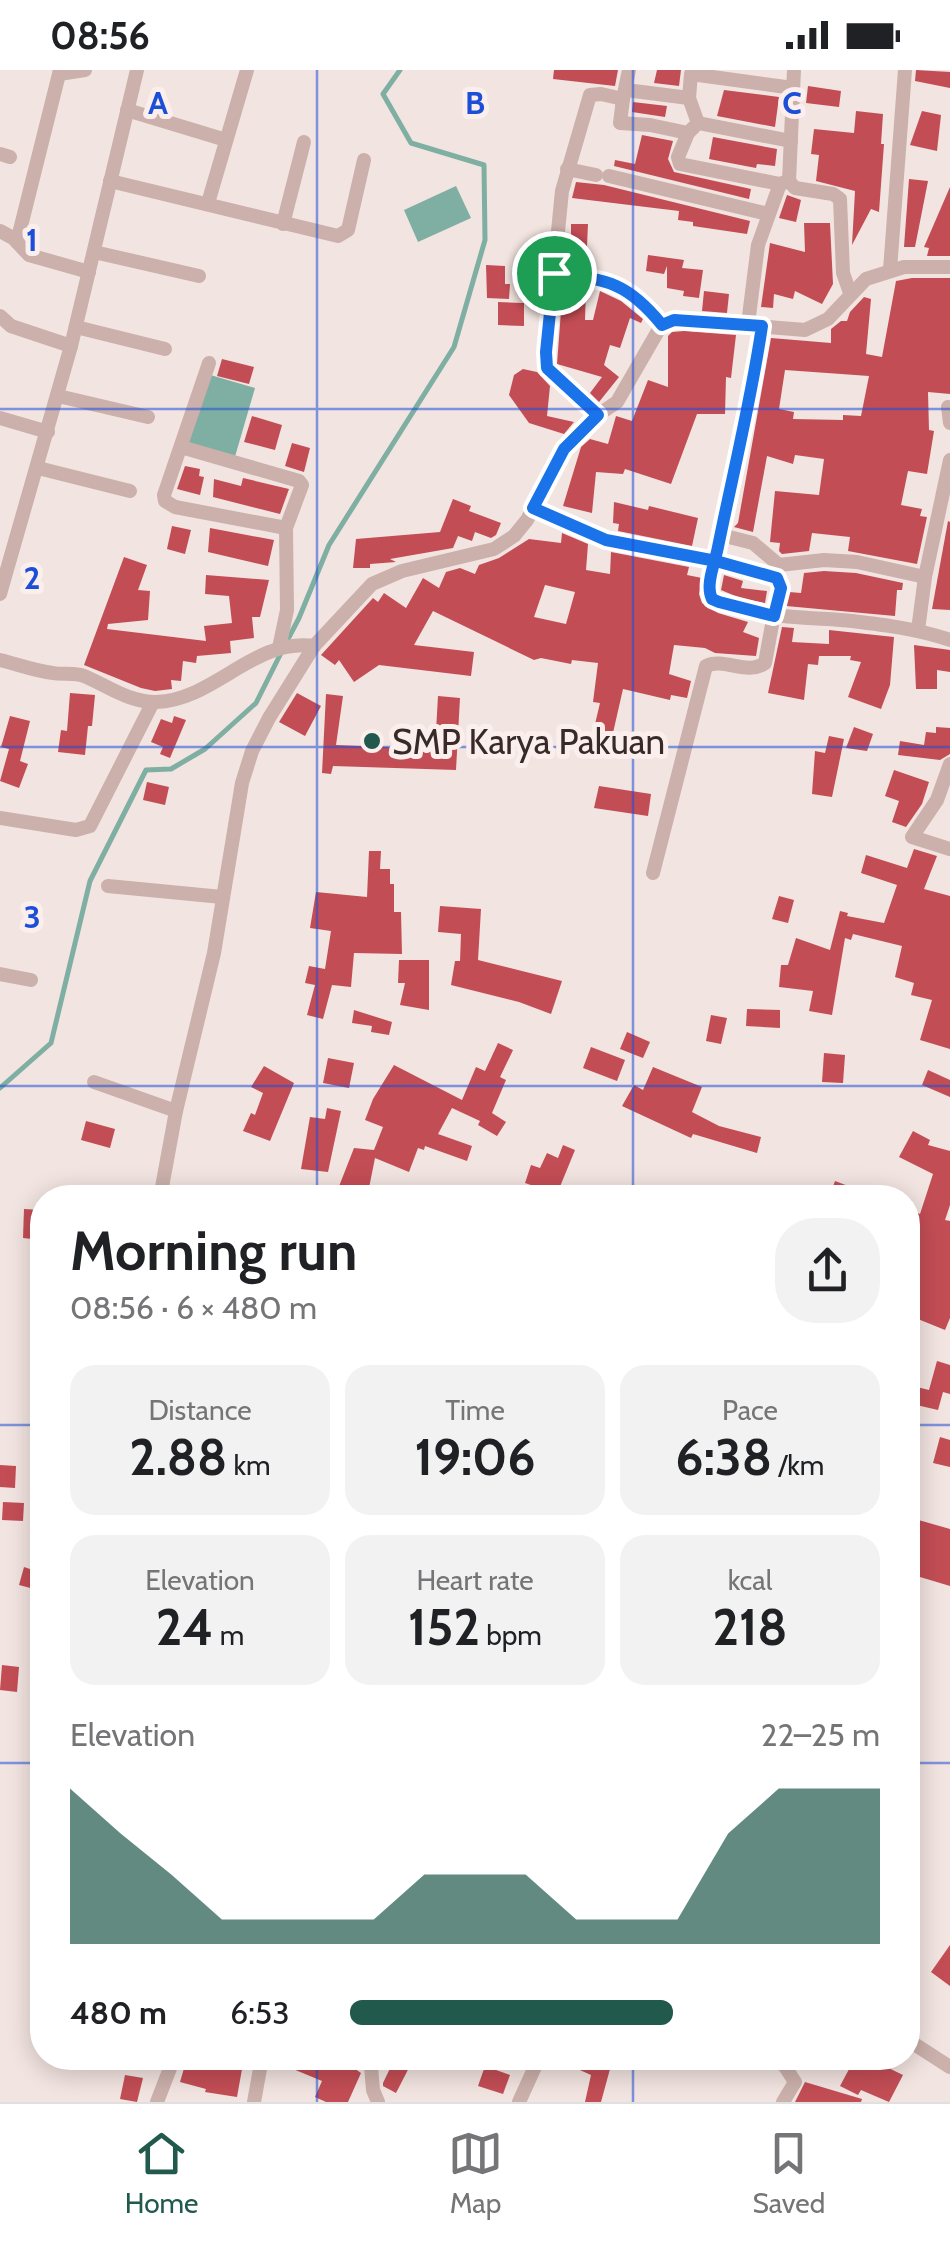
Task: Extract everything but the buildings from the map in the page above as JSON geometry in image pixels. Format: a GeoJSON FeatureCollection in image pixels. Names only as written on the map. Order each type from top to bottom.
{"type":"FeatureCollection","features":[{"type":"Feature","properties":{"kind":"street"},"geometry":{"type":"LineString","coordinates":[[17,242],[60,72],[84,70]]}},
{"type":"Feature","properties":{"kind":"street"},"geometry":{"type":"LineString","coordinates":[[0,594],[58,396],[137,70]]}},
{"type":"Feature","properties":{"kind":"street"},"geometry":{"type":"LineString","coordinates":[[208,203],[247,70]]}},
{"type":"Feature","properties":{"kind":"street"},"geometry":{"type":"LineString","coordinates":[[629,70],[620,122],[791,141]]}},
{"type":"Feature","properties":{"kind":"street"},"geometry":{"type":"LineString","coordinates":[[794,70],[785,182],[768,214],[754,266],[755,325],[742,440],[709,590],[712,599],[774,616],[918,630],[950,640]]}},
{"type":"Feature","properties":{"kind":"street"},"geometry":{"type":"LineString","coordinates":[[890,270],[906,70]]}},
{"type":"Feature","properties":{"kind":"street"},"geometry":{"type":"LineString","coordinates":[[793,88],[692,72],[689,98],[693,128],[678,157],[680,164],[785,182],[840,198],[843,273],[850,293]]}},
{"type":"Feature","properties":{"kind":"street"},"geometry":{"type":"LineString","coordinates":[[598,415],[547,368],[567,169],[590,96],[689,98]]}},
{"type":"Feature","properties":{"kind":"street"},"geometry":{"type":"LineString","coordinates":[[127,110],[226,140]]}},
{"type":"Feature","properties":{"kind":"street"},"geometry":{"type":"LineString","coordinates":[[283,224],[304,142]]}},
{"type":"Feature","properties":{"kind":"street"},"geometry":{"type":"LineString","coordinates":[[110,181],[343,235],[348,230],[364,160]]}},
{"type":"Feature","properties":{"kind":"street"},"geometry":{"type":"LineString","coordinates":[[567,169],[768,214]]}},
{"type":"Feature","properties":{"kind":"street"},"geometry":{"type":"LineString","coordinates":[[0,230],[29,255],[89,272]]}},
{"type":"Feature","properties":{"kind":"street"},"geometry":{"type":"LineString","coordinates":[[94,252],[199,276]]}},
{"type":"Feature","properties":{"kind":"street"},"geometry":{"type":"LineString","coordinates":[[162,1185],[214,952],[246,767],[269,718],[314,646],[380,578],[494,549],[522,528],[564,449],[617,402],[662,325],[674,320],[813,328],[828,319],[866,278],[890,270],[950,267]]}},
{"type":"Feature","properties":{"kind":"street"},"geometry":{"type":"LineString","coordinates":[[554,273],[599,279],[629,291],[662,325]]}},
{"type":"Feature","properties":{"kind":"street"},"geometry":{"type":"LineString","coordinates":[[0,316],[11,326],[71,346]]}},
{"type":"Feature","properties":{"kind":"street"},"geometry":{"type":"LineString","coordinates":[[76,327],[164,349]]}},
{"type":"Feature","properties":{"kind":"street"},"geometry":{"type":"LineString","coordinates":[[209,363],[164,495],[166,504],[286,528]]}},
{"type":"Feature","properties":{"kind":"street"},"geometry":{"type":"LineString","coordinates":[[58,396],[148,417]]}},
{"type":"Feature","properties":{"kind":"street"},"geometry":{"type":"LineString","coordinates":[[948,406],[950,423]]}},
{"type":"Feature","properties":{"kind":"street"},"geometry":{"type":"LineString","coordinates":[[0,418],[48,432]]}},
{"type":"Feature","properties":{"kind":"street"},"geometry":{"type":"LineString","coordinates":[[181,448],[298,481],[302,491],[286,528],[285,646]]}},
{"type":"Feature","properties":{"kind":"street"},"geometry":{"type":"LineString","coordinates":[[918,630],[950,460]]}},
{"type":"Feature","properties":{"kind":"street"},"geometry":{"type":"LineString","coordinates":[[38,468],[130,491]]}},
{"type":"Feature","properties":{"kind":"street"},"geometry":{"type":"LineString","coordinates":[[533,508],[606,540],[716,561],[777,578],[781,588],[766,657],[760,668],[714,662],[706,666],[653,873]]}},
{"type":"Feature","properties":{"kind":"street"},"geometry":{"type":"LineString","coordinates":[[721,535],[753,543],[779,566],[824,560],[858,562],[925,577]]}},
{"type":"Feature","properties":{"kind":"street"},"geometry":{"type":"LineString","coordinates":[[0,660],[52,673],[80,675],[119,694],[153,702],[201,687],[261,653],[285,646],[314,646]]}},
{"type":"Feature","properties":{"kind":"street"},"geometry":{"type":"LineString","coordinates":[[0,818],[76,830],[90,826],[153,702]]}},
{"type":"Feature","properties":{"kind":"street"},"geometry":{"type":"LineString","coordinates":[[950,764],[937,800],[912,837],[950,849]]}},
{"type":"Feature","properties":{"kind":"street"},"geometry":{"type":"LineString","coordinates":[[108,886],[222,896]]}},
{"type":"Feature","properties":{"kind":"street"},"geometry":{"type":"LineString","coordinates":[[0,974],[31,980]]}},
{"type":"Feature","properties":{"kind":"street"},"geometry":{"type":"LineString","coordinates":[[94,1082],[176,1111]]}},
{"type":"Feature","properties":{"kind":"street"},"geometry":{"type":"LineString","coordinates":[[920,2047],[950,2066]]}},
{"type":"Feature","properties":{"kind":"street"},"geometry":{"type":"LineString","coordinates":[[157,2102],[169,2070]]}},
{"type":"Feature","properties":{"kind":"street"},"geometry":{"type":"LineString","coordinates":[[254,2102],[260,2070]]}},
{"type":"Feature","properties":{"kind":"street"},"geometry":{"type":"LineString","coordinates":[[371,2070],[378,2102]]}},
{"type":"Feature","properties":{"kind":"street"},"geometry":{"type":"LineString","coordinates":[[519,2102],[534,2070]]}},
{"type":"Feature","properties":{"kind":"street"},"geometry":{"type":"LineString","coordinates":[[783,2102],[795,2082],[787,2070]]}},
{"type":"Feature","properties":{"kind":"water"},"geometry":{"type":"Polygon","coordinates":[[[456,186],[471,218],[418,242],[404,210],[456,186]]]}},
{"type":"Feature","properties":{"kind":"water"},"geometry":{"type":"Polygon","coordinates":[[[207,374],[255,388],[234,460],[186,446],[207,374]]]}},
{"type":"Feature","properties":{"kind":"waterway"},"geometry":{"type":"LineString","coordinates":[[287,641],[329,545],[454,347],[485,240],[484,165],[411,143],[383,94],[400,70]]}},
{"type":"Feature","properties":{"kind":"waterway"},"geometry":{"type":"LineString","coordinates":[[0,1088],[51,1043],[90,881],[146,770],[171,769],[205,749],[256,703],[282,651]]}},
{"type":"Feature","properties":{"kind":"place","name":"SMP Karya Pakuan"},"geometry":{"type":"Point","coordinates":[372,741]}},
{"type":"Feature","properties":{"kind":"route"},"geometry":{"type":"LineString","coordinates":[[554,273],[547,368],[598,415],[564,449],[533,508],[606,540],[716,561],[777,578],[781,588],[774,616],[719,602],[709,595],[709,590],[716,561],[742,440],[756,371],[762,326],[674,320],[662,325],[629,291],[599,279],[554,273]]}}]}
